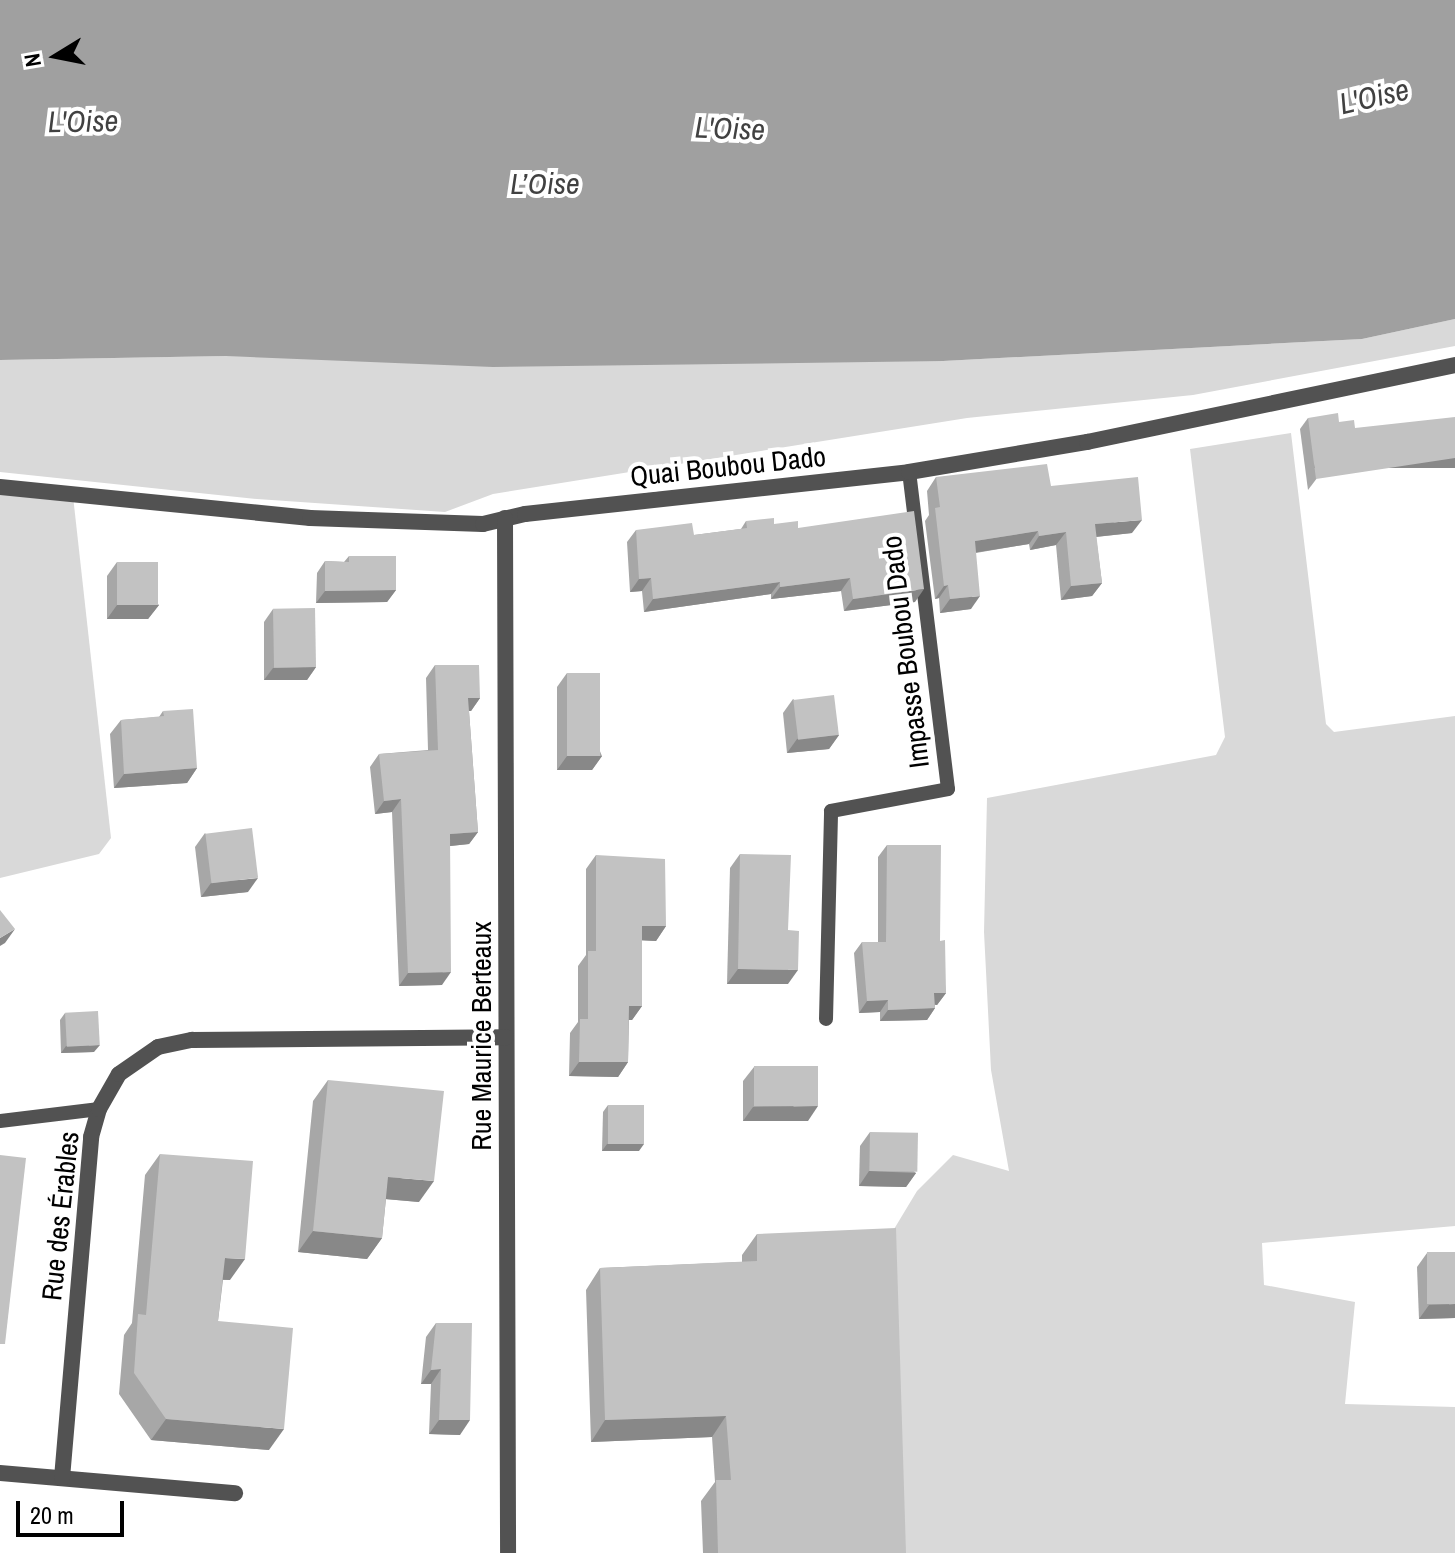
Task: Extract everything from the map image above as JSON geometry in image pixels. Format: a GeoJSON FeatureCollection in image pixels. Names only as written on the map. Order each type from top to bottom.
{"type":"FeatureCollection","features":[{"type":"Feature","properties":{"kind":"street","name":"Quai Boubou Dado"},"geometry":{"type":"LineString","coordinates":[[0,487],[310,518],[483,524],[505,518],[909,472],[1087,442],[1455,365]]}},
{"type":"Feature","properties":{"kind":"street","name":"Rue Maurice Berteaux"},"geometry":{"type":"LineString","coordinates":[[505,518],[508,1553]]}},
{"type":"Feature","properties":{"kind":"street","name":"Rue des Érables"},"geometry":{"type":"LineString","coordinates":[[62,1478],[91,1137],[99,1109],[111,1084],[130,1063],[158,1047],[176,1042],[506,1037]]}},
{"type":"Feature","properties":{"kind":"street"},"geometry":{"type":"LineString","coordinates":[[0,1473],[235,1493]]}},
{"type":"Feature","properties":{"kind":"lane","name":"Impasse Boubou Dado"},"geometry":{"type":"LineString","coordinates":[[826,1019],[831,811],[948,789],[909,472]]}},
{"type":"Feature","properties":{"kind":"lane"},"geometry":{"type":"LineString","coordinates":[[0,1121],[99,1109]]}},
{"type":"Feature","properties":{"kind":"shaded area"},"geometry":{"type":"Polygon","coordinates":[[[1455,319],[1455,346],[1193,395],[967,418],[493,494],[445,512],[257,499],[0,472],[0,360],[226,356],[943,361],[1362,339],[1455,319]]]}},
{"type":"Feature","properties":{"kind":"shaded area"},"geometry":{"type":"Polygon","coordinates":[[[1291,433],[1326,724],[1334,732],[1455,716],[1455,1226],[1262,1243],[1264,1285],[1355,1302],[1345,1404],[1455,1407],[1455,1553],[890,1553],[882,1249],[917,1191],[953,1155],[1009,1171],[991,1070],[984,932],[987,798],[1216,755],[1225,737],[1190,449],[1291,433]]]}},
{"type":"Feature","properties":{"kind":"shaded area"},"geometry":{"type":"Polygon","coordinates":[[[0,487],[73,496],[111,838],[99,854],[0,878],[0,487]]]}},
{"type":"Feature","properties":{"kind":"water","name":"L’Oise"},"geometry":{"type":"Polygon","coordinates":[[[0,0],[1455,0],[1455,319],[1362,339],[943,361],[493,367],[226,356],[0,360],[0,0]]]}},
{"type":"Feature","properties":{"kind":"building"},"geometry":{"type":"Polygon","coordinates":[[[1338,413],[1339,422],[1354,420],[1355,428],[1455,417],[1455,458],[1316,479],[1308,418],[1338,413]]]}},
{"type":"Feature","properties":{"kind":"building"},"geometry":{"type":"Polygon","coordinates":[[[1047,464],[1051,486],[1138,477],[1142,520],[1095,524],[1102,583],[1071,586],[1066,532],[1039,536],[1038,531],[975,541],[980,596],[950,599],[948,585],[944,586],[935,508],[940,507],[936,477],[1047,464]]]}},
{"type":"Feature","properties":{"kind":"building"},"geometry":{"type":"Polygon","coordinates":[[[914,511],[924,589],[853,599],[850,578],[780,587],[780,582],[653,599],[651,578],[639,579],[636,530],[692,523],[694,535],[747,528],[746,521],[774,518],[774,524],[798,521],[798,528],[914,511]]]}},
{"type":"Feature","properties":{"kind":"building"},"geometry":{"type":"Polygon","coordinates":[[[349,556],[396,556],[396,590],[325,591],[325,561],[349,562],[349,556]]]}},
{"type":"Feature","properties":{"kind":"building"},"geometry":{"type":"Polygon","coordinates":[[[117,562],[158,562],[158,605],[117,605],[117,562]]]}},
{"type":"Feature","properties":{"kind":"building"},"geometry":{"type":"Polygon","coordinates":[[[315,608],[316,667],[274,668],[273,609],[315,608]]]}},
{"type":"Feature","properties":{"kind":"building"},"geometry":{"type":"Polygon","coordinates":[[[435,665],[479,665],[480,698],[468,698],[478,832],[450,834],[451,972],[408,973],[401,799],[384,801],[379,754],[438,750],[435,665]]]}},
{"type":"Feature","properties":{"kind":"building"},"geometry":{"type":"Polygon","coordinates":[[[567,673],[600,673],[600,756],[567,756],[567,673]]]}},
{"type":"Feature","properties":{"kind":"building"},"geometry":{"type":"Polygon","coordinates":[[[834,695],[839,735],[798,740],[793,700],[834,695]]]}},
{"type":"Feature","properties":{"kind":"building"},"geometry":{"type":"Polygon","coordinates":[[[193,709],[197,768],[124,774],[121,720],[164,716],[163,711],[193,709]]]}},
{"type":"Feature","properties":{"kind":"building"},"geometry":{"type":"Polygon","coordinates":[[[252,828],[258,878],[211,883],[205,834],[252,828]]]}},
{"type":"Feature","properties":{"kind":"building"},"geometry":{"type":"Polygon","coordinates":[[[887,845],[941,845],[940,941],[945,940],[946,993],[934,993],[935,1008],[888,1010],[888,1000],[867,1001],[862,942],[886,942],[887,845]]]}},
{"type":"Feature","properties":{"kind":"building"},"geometry":{"type":"Polygon","coordinates":[[[740,854],[791,855],[788,930],[799,931],[798,970],[738,969],[740,854]]]}},
{"type":"Feature","properties":{"kind":"building"},"geometry":{"type":"Polygon","coordinates":[[[596,855],[665,859],[666,926],[642,926],[642,1006],[629,1006],[628,1062],[579,1062],[580,1019],[588,1019],[588,951],[596,951],[596,855]]]}},
{"type":"Feature","properties":{"kind":"building"},"geometry":{"type":"Polygon","coordinates":[[[0,910],[15,929],[0,938],[0,910]]]}},
{"type":"Feature","properties":{"kind":"building"},"geometry":{"type":"Polygon","coordinates":[[[98,1011],[100,1045],[67,1047],[65,1013],[98,1011]]]}},
{"type":"Feature","properties":{"kind":"building"},"geometry":{"type":"Polygon","coordinates":[[[754,1066],[818,1066],[818,1106],[754,1106],[754,1066]]]}},
{"type":"Feature","properties":{"kind":"building"},"geometry":{"type":"Polygon","coordinates":[[[328,1080],[444,1091],[434,1181],[388,1177],[382,1238],[313,1231],[328,1080]]]}},
{"type":"Feature","properties":{"kind":"building"},"geometry":{"type":"Polygon","coordinates":[[[608,1105],[644,1105],[644,1144],[608,1144],[608,1105]]]}},
{"type":"Feature","properties":{"kind":"building"},"geometry":{"type":"Polygon","coordinates":[[[870,1132],[918,1133],[917,1172],[869,1171],[870,1132]]]}},
{"type":"Feature","properties":{"kind":"building"},"geometry":{"type":"Polygon","coordinates":[[[160,1154],[253,1161],[245,1259],[225,1258],[218,1321],[293,1328],[284,1429],[166,1419],[134,1373],[138,1314],[146,1315],[160,1154]]]}},
{"type":"Feature","properties":{"kind":"building"},"geometry":{"type":"Polygon","coordinates":[[[0,1155],[26,1158],[5,1344],[0,1344],[0,1155]]]}},
{"type":"Feature","properties":{"kind":"building"},"geometry":{"type":"Polygon","coordinates":[[[896,1228],[906,1553],[718,1553],[716,1480],[731,1480],[726,1416],[605,1420],[600,1268],[757,1261],[757,1234],[896,1228]]]}},
{"type":"Feature","properties":{"kind":"building"},"geometry":{"type":"Polygon","coordinates":[[[1427,1252],[1455,1252],[1455,1304],[1427,1304],[1427,1252]]]}},
{"type":"Feature","properties":{"kind":"building"},"geometry":{"type":"Polygon","coordinates":[[[436,1323],[472,1323],[470,1420],[439,1420],[441,1369],[431,1370],[436,1323]]]}},
{"type":"Feature","properties":{"kind":"water label","name":"L'Oise"},"geometry":{"type":"Point","coordinates":[1374,96]}},
{"type":"Feature","properties":{"kind":"water label","name":"L'Oise"},"geometry":{"type":"Point","coordinates":[83,121]}},
{"type":"Feature","properties":{"kind":"water label","name":"L'Oise"},"geometry":{"type":"Point","coordinates":[730,128]}}]}
